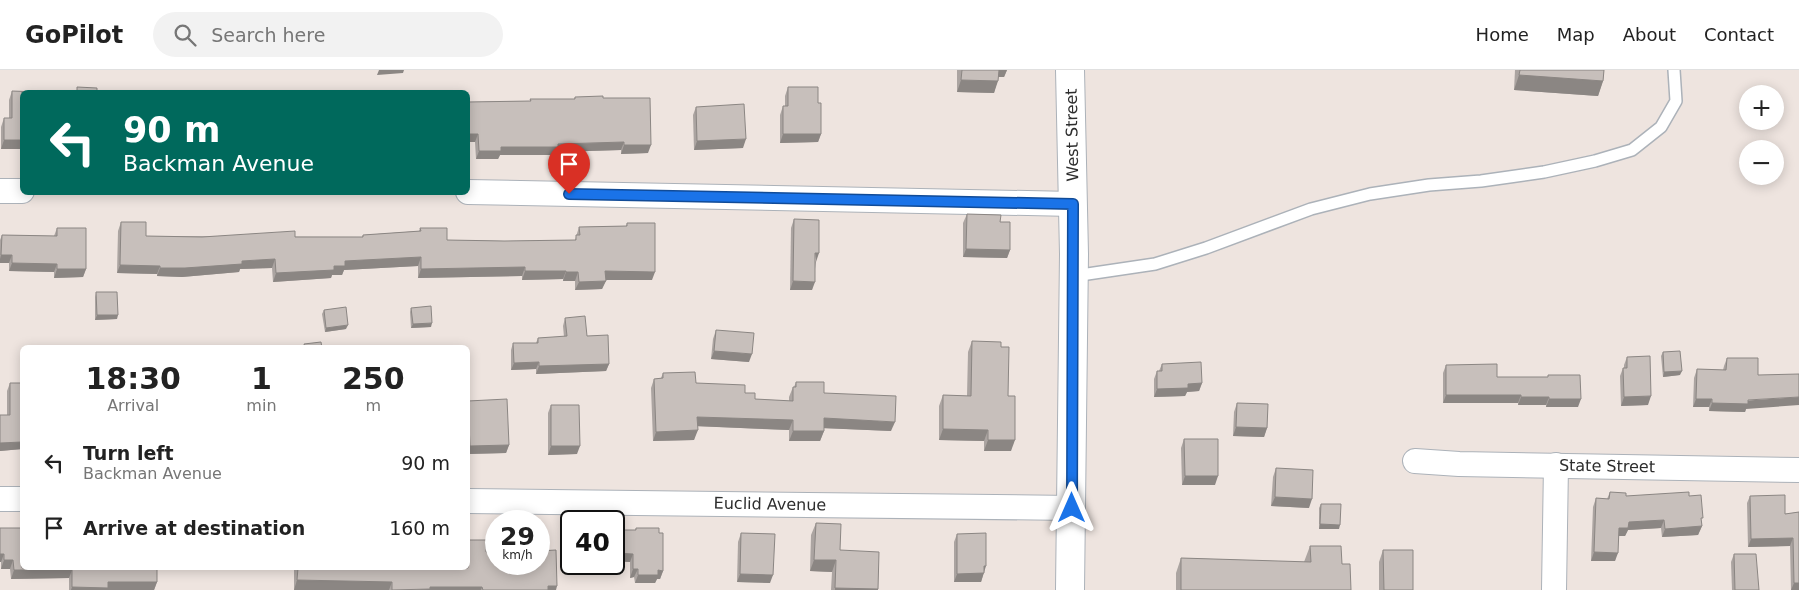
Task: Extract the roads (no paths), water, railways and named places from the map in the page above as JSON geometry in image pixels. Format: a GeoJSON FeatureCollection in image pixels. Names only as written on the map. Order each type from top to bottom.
{"type":"FeatureCollection","features":[{"type":"Feature","properties":{"kind":"street","name":"West Street"},"geometry":{"type":"LineString","coordinates":[[1070,70],[1074,276],[1070,590]]}},
{"type":"Feature","properties":{"kind":"street"},"geometry":{"type":"LineString","coordinates":[[0,190],[20,191]]}},
{"type":"Feature","properties":{"kind":"street"},"geometry":{"type":"LineString","coordinates":[[470,192],[1073,204]]}},
{"type":"Feature","properties":{"kind":"street","name":"State Street"},"geometry":{"type":"LineString","coordinates":[[1415,461],[1459,464],[1799,470]]}},
{"type":"Feature","properties":{"kind":"street"},"geometry":{"type":"LineString","coordinates":[[1554,590],[1556,466]]}},
{"type":"Feature","properties":{"kind":"street"},"geometry":{"type":"LineString","coordinates":[[0,499],[20,499]]}},
{"type":"Feature","properties":{"kind":"street","name":"Euclid Avenue"},"geometry":{"type":"LineString","coordinates":[[470,501],[1072,508]]}},
{"type":"Feature","properties":{"kind":"lane"},"geometry":{"type":"LineString","coordinates":[[1074,276],[1155,264],[1206,248],[1311,208],[1370,194],[1429,185],[1481,181],[1544,172],[1595,161],[1632,150],[1661,127],[1676,101],[1674,70]]}}]}
